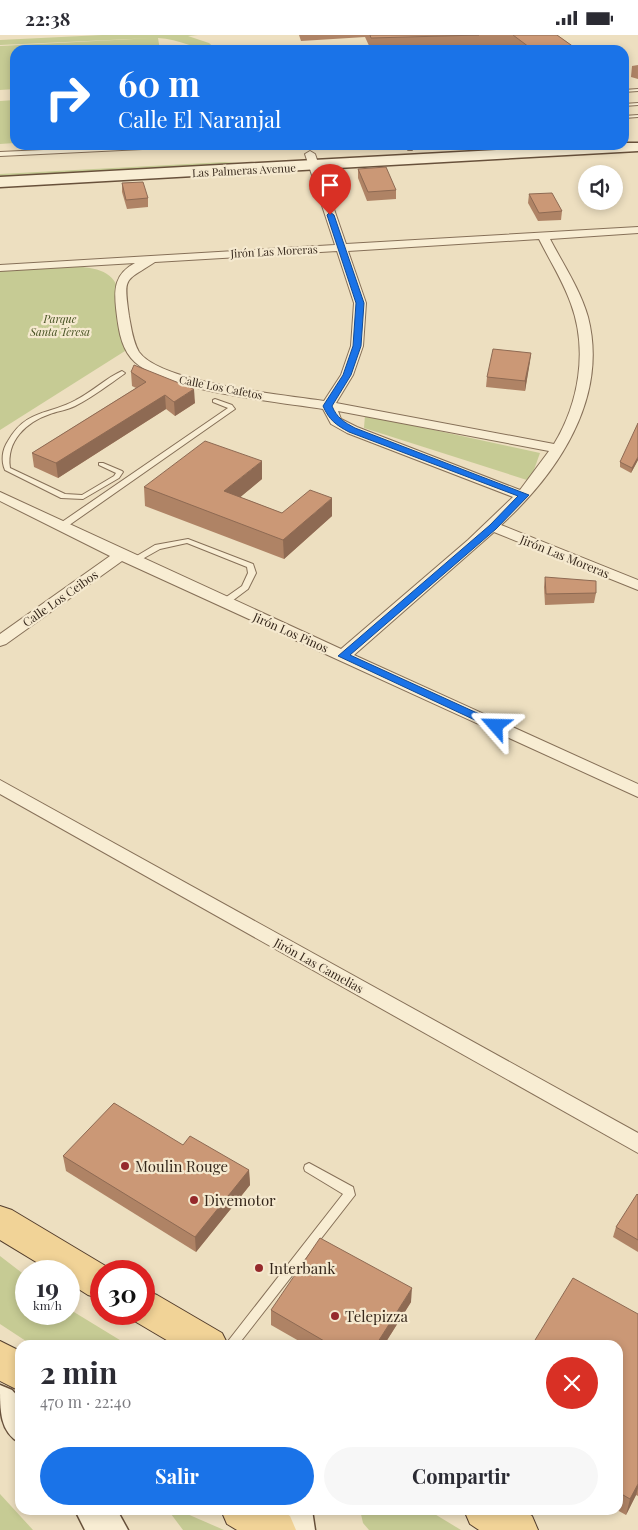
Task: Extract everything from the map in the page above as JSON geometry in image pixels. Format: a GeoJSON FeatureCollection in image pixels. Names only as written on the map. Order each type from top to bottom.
{"type":"FeatureCollection","features":[{"type":"Feature","properties":{"kind":"main road","name":"Las Palmeras Avenue"},"geometry":{"type":"LineString","coordinates":[[352,158],[393,150]]}},
{"type":"Feature","properties":{"kind":"main road","name":"Las Palmeras Avenue"},"geometry":{"type":"LineString","coordinates":[[0,171],[240,159],[311,160],[542,150]]}},
{"type":"Feature","properties":{"kind":"main road"},"geometry":{"type":"LineString","coordinates":[[240,159],[253,161],[256,166],[254,169]]}},
{"type":"Feature","properties":{"kind":"main road","name":"Las Palmeras Avenue"},"geometry":{"type":"LineString","coordinates":[[0,182],[254,169],[311,160]]}},
{"type":"Feature","properties":{"kind":"main road"},"geometry":{"type":"LineString","coordinates":[[0,1221],[90,1276]]}},
{"type":"Feature","properties":{"kind":"main road"},"geometry":{"type":"LineString","coordinates":[[155,1314],[196,1340]]}},
{"type":"Feature","properties":{"kind":"main road"},"geometry":{"type":"LineString","coordinates":[[0,1359],[15,1370]]}},
{"type":"Feature","properties":{"kind":"main road"},"geometry":{"type":"LineString","coordinates":[[0,1401],[15,1420]]}},
{"type":"Feature","properties":{"kind":"main road"},"geometry":{"type":"LineString","coordinates":[[97,1515],[109,1530]]}},
{"type":"Feature","properties":{"kind":"main road"},"geometry":{"type":"LineString","coordinates":[[250,1515],[276,1530]]}},
{"type":"Feature","properties":{"kind":"main road"},"geometry":{"type":"LineString","coordinates":[[294,1515],[296,1530]]}},
{"type":"Feature","properties":{"kind":"main road"},"geometry":{"type":"LineString","coordinates":[[492,1515],[518,1530]]}},
{"type":"Feature","properties":{"kind":"street"},"geometry":{"type":"LineString","coordinates":[[311,160],[360,303],[357,346],[347,375],[328,406],[336,421],[352,430],[524,495]]}},
{"type":"Feature","properties":{"kind":"street","name":"Jirón Las Moreras"},"geometry":{"type":"LineString","coordinates":[[0,268],[638,230]]}},
{"type":"Feature","properties":{"kind":"street"},"geometry":{"type":"LineString","coordinates":[[343,656],[493,527],[546,469],[559,449],[575,415],[581,396],[586,345],[584,327],[574,297],[542,235]]}},
{"type":"Feature","properties":{"kind":"street"},"geometry":{"type":"LineString","coordinates":[[121,284],[128,273],[140,265],[155,259]]}},
{"type":"Feature","properties":{"kind":"street"},"geometry":{"type":"LineString","coordinates":[[78,263],[100,266],[116,273],[121,284]]}},
{"type":"Feature","properties":{"kind":"street","name":"Calle Los Cafetos"},"geometry":{"type":"LineString","coordinates":[[121,284],[124,329],[130,349],[135,356],[154,370],[182,381],[559,449]]}},
{"type":"Feature","properties":{"kind":"street","name":"Jirón Los Pinos"},"geometry":{"type":"LineString","coordinates":[[0,496],[127,557],[638,791]]}},
{"type":"Feature","properties":{"kind":"street","name":"Jirón Las Moreras"},"geometry":{"type":"LineString","coordinates":[[493,527],[638,585]]}},
{"type":"Feature","properties":{"kind":"street","name":"Calle Los Ceibos"},"geometry":{"type":"LineString","coordinates":[[0,641],[127,557]]}},
{"type":"Feature","properties":{"kind":"street","name":"Jirón Las Camelias"},"geometry":{"type":"LineString","coordinates":[[0,786],[638,1144]]}},
{"type":"Feature","properties":{"kind":"lane"},"geometry":{"type":"LineString","coordinates":[[0,154],[82,150]]}},
{"type":"Feature","properties":{"kind":"lane"},"geometry":{"type":"LineString","coordinates":[[101,464],[120,472],[117,477],[83,497],[64,496],[12,472],[7,469],[2,461],[7,444],[26,422],[72,405],[122,373]]}},
{"type":"Feature","properties":{"kind":"lane"},"geometry":{"type":"LineString","coordinates":[[62,526],[232,409],[230,406],[215,401]]}},
{"type":"Feature","properties":{"kind":"lane"},"geometry":{"type":"LineString","coordinates":[[127,557],[158,547],[188,541],[250,567],[252,573],[246,587],[225,602]]}},
{"type":"Feature","properties":{"kind":"lane"},"geometry":{"type":"LineString","coordinates":[[235,1340],[349,1195],[349,1190],[309,1168]]}},
{"type":"Feature","properties":{"kind":"green space"},"geometry":{"type":"Polygon","coordinates":[[[102,35],[198,35],[188,36],[211,45],[191,45],[158,38],[159,45],[19,45],[153,38],[0,45],[0,40],[102,35]]]}},
{"type":"Feature","properties":{"kind":"green space"},"geometry":{"type":"Polygon","coordinates":[[[10,45],[10,89],[0,90],[0,46],[10,45]]]}},
{"type":"Feature","properties":{"kind":"green space"},"geometry":{"type":"Polygon","coordinates":[[[10,100],[10,143],[0,144],[0,101],[10,100]]]}},
{"type":"Feature","properties":{"kind":"green space"},"geometry":{"type":"Polygon","coordinates":[[[225,162],[251,164],[0,180],[0,174],[225,162]]]}},
{"type":"Feature","properties":{"kind":"green space","name":"Parque Santa Teresa"},"geometry":{"type":"Polygon","coordinates":[[[65,266],[93,269],[112,278],[116,284],[125,351],[0,430],[0,270],[65,266]]]}},
{"type":"Feature","properties":{"kind":"green space"},"geometry":{"type":"Polygon","coordinates":[[[365,415],[540,453],[530,481],[364,428],[365,415]]]}},
{"type":"Feature","properties":{"kind":"green space"},"geometry":{"type":"Polygon","coordinates":[[[0,1256],[15,1268],[15,1325],[80,1325],[80,1316],[90,1322],[90,1325],[95,1325],[120,1340],[24,1340],[0,1324],[0,1256]]]}},
{"type":"Feature","properties":{"kind":"green space"},"geometry":{"type":"Polygon","coordinates":[[[0,1494],[15,1510],[15,1515],[19,1515],[33,1530],[0,1530],[0,1494]]]}},
{"type":"Feature","properties":{"kind":"green space"},"geometry":{"type":"Polygon","coordinates":[[[172,1515],[190,1515],[224,1530],[183,1530],[172,1515]]]}},
{"type":"Feature","properties":{"kind":"green space"},"geometry":{"type":"Polygon","coordinates":[[[361,1515],[436,1515],[461,1530],[369,1530],[363,1523],[361,1515]]]}},
{"type":"Feature","properties":{"kind":"building"},"geometry":{"type":"Polygon","coordinates":[[[370,35],[479,35],[371,38],[370,35]]]}},
{"type":"Feature","properties":{"kind":"building"},"geometry":{"type":"Polygon","coordinates":[[[513,35],[557,35],[571,45],[526,45],[513,35]]]}},
{"type":"Feature","properties":{"kind":"building"},"geometry":{"type":"Polygon","coordinates":[[[386,167],[396,190],[368,192],[358,169],[386,167]]]}},
{"type":"Feature","properties":{"kind":"building"},"geometry":{"type":"Polygon","coordinates":[[[143,182],[148,198],[126,200],[122,183],[143,182]]]}},
{"type":"Feature","properties":{"kind":"building"},"geometry":{"type":"Polygon","coordinates":[[[552,193],[562,211],[539,213],[529,194],[552,193]]]}},
{"type":"Feature","properties":{"kind":"building"},"geometry":{"type":"Polygon","coordinates":[[[493,349],[531,353],[525,381],[487,377],[493,349]]]}},
{"type":"Feature","properties":{"kind":"building"},"geometry":{"type":"Polygon","coordinates":[[[134,365],[194,389],[174,402],[165,395],[56,463],[32,453],[146,382],[131,372],[134,365]]]}},
{"type":"Feature","properties":{"kind":"building"},"geometry":{"type":"Polygon","coordinates":[[[638,423],[638,457],[632,468],[620,462],[638,423]]]}},
{"type":"Feature","properties":{"kind":"building"},"geometry":{"type":"Polygon","coordinates":[[[205,441],[262,461],[224,491],[282,513],[310,490],[332,498],[283,540],[144,487],[205,441]]]}},
{"type":"Feature","properties":{"kind":"building"},"geometry":{"type":"Polygon","coordinates":[[[545,577],[596,581],[596,593],[546,594],[545,577]]]}},
{"type":"Feature","properties":{"kind":"building"},"geometry":{"type":"Polygon","coordinates":[[[114,1103],[183,1145],[190,1136],[249,1170],[195,1237],[63,1156],[114,1103]]]}},
{"type":"Feature","properties":{"kind":"building"},"geometry":{"type":"Polygon","coordinates":[[[638,1195],[638,1240],[616,1227],[638,1195]]]}},
{"type":"Feature","properties":{"kind":"building"},"geometry":{"type":"Polygon","coordinates":[[[320,1238],[412,1288],[379,1340],[322,1340],[271,1310],[320,1238]]]}},
{"type":"Feature","properties":{"kind":"building"},"geometry":{"type":"Polygon","coordinates":[[[573,1278],[638,1314],[638,1484],[630,1499],[623,1495],[623,1340],[535,1340],[573,1278]]]}},
{"type":"Feature","properties":{"kind":"place","name":"Moulin Rouge"},"geometry":{"type":"Point","coordinates":[125,1166]}},
{"type":"Feature","properties":{"kind":"place","name":"Divemotor"},"geometry":{"type":"Point","coordinates":[194,1200]}},
{"type":"Feature","properties":{"kind":"place","name":"Interbank"},"geometry":{"type":"Point","coordinates":[259,1268]}},
{"type":"Feature","properties":{"kind":"place","name":"Telepizza"},"geometry":{"type":"Point","coordinates":[335,1316]}},
{"type":"Feature","properties":{"kind":"route"},"geometry":{"type":"LineString","coordinates":[[330,215],[360,303],[357,346],[347,375],[328,406],[330,413],[336,421],[352,430],[524,495],[493,527],[343,656],[496,726]]}}]}
